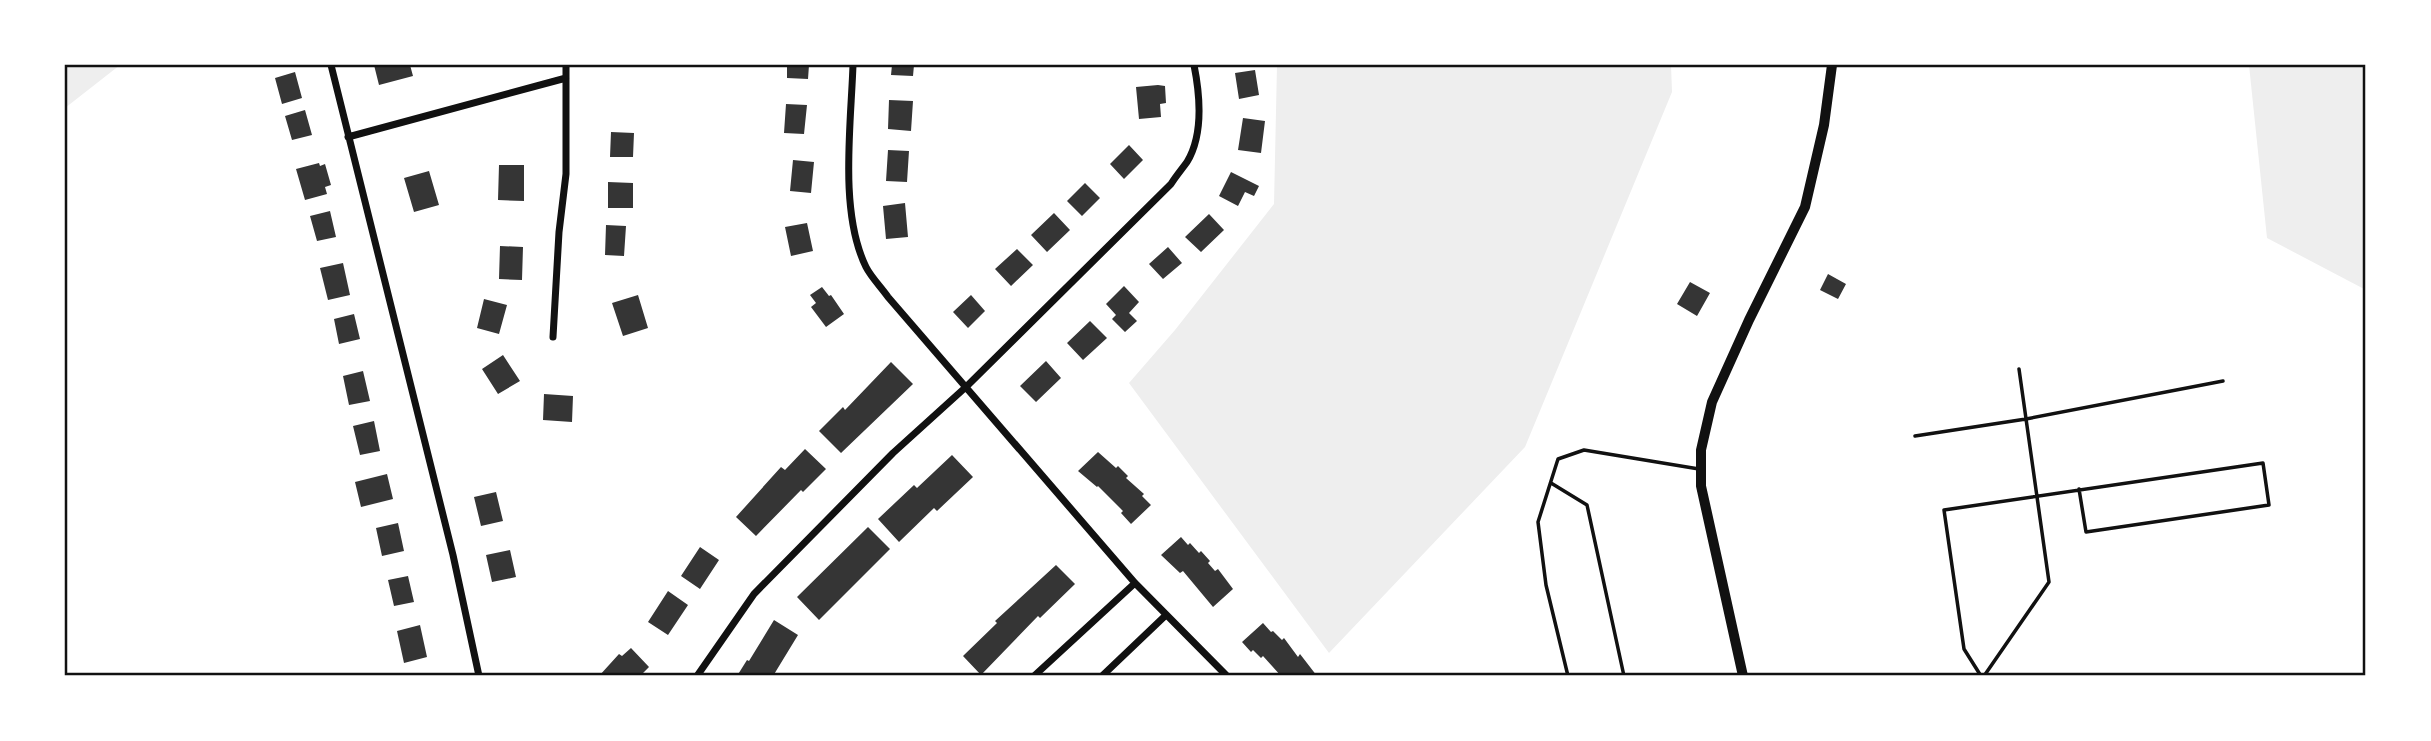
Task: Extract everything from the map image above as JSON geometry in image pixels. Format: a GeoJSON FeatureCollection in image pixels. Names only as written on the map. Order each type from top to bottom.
{"type":"FeatureCollection","features":[{"type":"Feature","properties":{"kind":"street"},"geometry":{"type":"LineString","coordinates":[[331,65],[453,555],[479,676]]}},
{"type":"Feature","properties":{"kind":"street"},"geometry":{"type":"LineString","coordinates":[[553,337],[559,232],[566,174],[566,65]]}},
{"type":"Feature","properties":{"kind":"street"},"geometry":{"type":"LineString","coordinates":[[853,65],[850,206],[854,234],[866,267],[888,297],[1135,583],[1227,676]]}},
{"type":"Feature","properties":{"kind":"street"},"geometry":{"type":"LineString","coordinates":[[697,676],[754,594],[893,453],[967,386],[1171,184],[1189,159],[1200,111],[1194,65]]}},
{"type":"Feature","properties":{"kind":"street"},"geometry":{"type":"LineString","coordinates":[[1742,676],[1701,486],[1701,450],[1712,402],[1805,207],[1824,125],[1832,65]]}},
{"type":"Feature","properties":{"kind":"street"},"geometry":{"type":"LineString","coordinates":[[348,137],[566,78]]}},
{"type":"Feature","properties":{"kind":"street"},"geometry":{"type":"LineString","coordinates":[[1034,676],[1135,583]]}},
{"type":"Feature","properties":{"kind":"street"},"geometry":{"type":"LineString","coordinates":[[1102,676],[1166,615]]}},
{"type":"Feature","properties":{"kind":"lane"},"geometry":{"type":"LineString","coordinates":[[2019,369],[2037,496],[2049,582],[1983,676],[1964,649],[1944,510],[2037,496],[2079,489],[2263,463],[2269,505],[2086,532],[2079,489]]}},
{"type":"Feature","properties":{"kind":"lane"},"geometry":{"type":"LineString","coordinates":[[1914,436],[2026,419],[2223,380]]}},
{"type":"Feature","properties":{"kind":"lane"},"geometry":{"type":"LineString","coordinates":[[1568,676],[1546,585],[1538,522],[1558,459],[1584,450],[1701,470]]}},
{"type":"Feature","properties":{"kind":"lane"},"geometry":{"type":"LineString","coordinates":[[1550,483],[1587,505],[1624,676]]}},
{"type":"Feature","properties":{"kind":"shaded area"},"geometry":{"type":"Polygon","coordinates":[[[65,65],[120,65],[65,108],[65,65]]]}},
{"type":"Feature","properties":{"kind":"shaded area"},"geometry":{"type":"Polygon","coordinates":[[[1277,65],[1671,65],[1672,92],[1525,447],[1329,653],[1129,383],[1175,330],[1274,204],[1277,65]]]}},
{"type":"Feature","properties":{"kind":"shaded area"},"geometry":{"type":"Polygon","coordinates":[[[2249,65],[2366,65],[2366,290],[2267,238],[2249,65]]]}},
{"type":"Feature","properties":{"kind":"building"},"geometry":{"type":"Polygon","coordinates":[[[374,65],[410,65],[413,76],[379,85],[374,65]]]}},
{"type":"Feature","properties":{"kind":"building"},"geometry":{"type":"Polygon","coordinates":[[[787,65],[809,65],[808,79],[787,78],[787,65]]]}},
{"type":"Feature","properties":{"kind":"building"},"geometry":{"type":"Polygon","coordinates":[[[892,65],[914,65],[913,76],[891,75],[892,65]]]}},
{"type":"Feature","properties":{"kind":"building"},"geometry":{"type":"Polygon","coordinates":[[[1255,70],[1259,95],[1239,99],[1235,73],[1255,70]]]}},
{"type":"Feature","properties":{"kind":"building"},"geometry":{"type":"Polygon","coordinates":[[[295,72],[302,98],[282,104],[275,78],[295,72]]]}},
{"type":"Feature","properties":{"kind":"building"},"geometry":{"type":"Polygon","coordinates":[[[1165,86],[1166,103],[1160,104],[1161,117],[1139,119],[1136,87],[1165,86]]]}},
{"type":"Feature","properties":{"kind":"building"},"geometry":{"type":"Polygon","coordinates":[[[889,100],[913,101],[911,131],[888,129],[889,100]]]}},
{"type":"Feature","properties":{"kind":"building"},"geometry":{"type":"Polygon","coordinates":[[[786,104],[807,105],[804,134],[784,133],[786,104]]]}},
{"type":"Feature","properties":{"kind":"building"},"geometry":{"type":"Polygon","coordinates":[[[305,110],[312,135],[292,140],[285,116],[305,110]]]}},
{"type":"Feature","properties":{"kind":"building"},"geometry":{"type":"Polygon","coordinates":[[[1243,118],[1265,121],[1261,153],[1238,150],[1243,118]]]}},
{"type":"Feature","properties":{"kind":"building"},"geometry":{"type":"Polygon","coordinates":[[[611,132],[634,133],[633,157],[610,157],[611,132]]]}},
{"type":"Feature","properties":{"kind":"building"},"geometry":{"type":"Polygon","coordinates":[[[1129,145],[1143,160],[1124,179],[1110,164],[1129,145]]]}},
{"type":"Feature","properties":{"kind":"building"},"geometry":{"type":"Polygon","coordinates":[[[888,150],[909,151],[907,182],[886,181],[888,150]]]}},
{"type":"Feature","properties":{"kind":"building"},"geometry":{"type":"Polygon","coordinates":[[[793,160],[814,162],[811,193],[790,191],[793,160]]]}},
{"type":"Feature","properties":{"kind":"building"},"geometry":{"type":"Polygon","coordinates":[[[319,163],[320,166],[325,164],[331,185],[325,187],[327,194],[305,200],[296,169],[319,163]]]}},
{"type":"Feature","properties":{"kind":"building"},"geometry":{"type":"Polygon","coordinates":[[[499,165],[524,165],[524,201],[498,200],[499,165]]]}},
{"type":"Feature","properties":{"kind":"building"},"geometry":{"type":"Polygon","coordinates":[[[429,171],[439,205],[414,212],[404,178],[429,171]]]}},
{"type":"Feature","properties":{"kind":"building"},"geometry":{"type":"Polygon","coordinates":[[[1231,172],[1259,186],[1254,196],[1245,192],[1238,206],[1219,196],[1231,172]]]}},
{"type":"Feature","properties":{"kind":"building"},"geometry":{"type":"Polygon","coordinates":[[[608,182],[633,183],[633,208],[608,208],[608,182]]]}},
{"type":"Feature","properties":{"kind":"building"},"geometry":{"type":"Polygon","coordinates":[[[1085,183],[1100,198],[1082,216],[1067,201],[1085,183]]]}},
{"type":"Feature","properties":{"kind":"building"},"geometry":{"type":"Polygon","coordinates":[[[905,203],[908,237],[886,239],[883,206],[905,203]]]}},
{"type":"Feature","properties":{"kind":"building"},"geometry":{"type":"Polygon","coordinates":[[[330,211],[336,237],[317,241],[310,216],[330,211]]]}},
{"type":"Feature","properties":{"kind":"building"},"geometry":{"type":"Polygon","coordinates":[[[1054,213],[1070,230],[1047,252],[1031,235],[1054,213]]]}},
{"type":"Feature","properties":{"kind":"building"},"geometry":{"type":"Polygon","coordinates":[[[1209,214],[1224,230],[1201,252],[1185,237],[1209,214]]]}},
{"type":"Feature","properties":{"kind":"building"},"geometry":{"type":"Polygon","coordinates":[[[807,223],[813,251],[791,256],[785,227],[807,223]]]}},
{"type":"Feature","properties":{"kind":"building"},"geometry":{"type":"Polygon","coordinates":[[[606,225],[626,226],[624,256],[605,255],[606,225]]]}},
{"type":"Feature","properties":{"kind":"building"},"geometry":{"type":"Polygon","coordinates":[[[500,246],[523,247],[522,280],[499,279],[500,246]]]}},
{"type":"Feature","properties":{"kind":"building"},"geometry":{"type":"Polygon","coordinates":[[[1168,247],[1182,263],[1163,279],[1149,264],[1168,247]]]}},
{"type":"Feature","properties":{"kind":"building"},"geometry":{"type":"Polygon","coordinates":[[[1017,249],[1033,265],[1011,286],[995,269],[1017,249]]]}},
{"type":"Feature","properties":{"kind":"building"},"geometry":{"type":"Polygon","coordinates":[[[343,263],[350,295],[328,300],[320,268],[343,263]]]}},
{"type":"Feature","properties":{"kind":"building"},"geometry":{"type":"Polygon","coordinates":[[[1828,274],[1846,284],[1838,299],[1820,290],[1828,274]]]}},
{"type":"Feature","properties":{"kind":"building"},"geometry":{"type":"Polygon","coordinates":[[[1690,282],[1710,293],[1697,316],[1677,304],[1690,282]]]}},
{"type":"Feature","properties":{"kind":"building"},"geometry":{"type":"Polygon","coordinates":[[[1124,286],[1139,302],[1129,313],[1137,321],[1125,332],[1112,319],[1116,315],[1106,304],[1124,286]]]}},
{"type":"Feature","properties":{"kind":"building"},"geometry":{"type":"Polygon","coordinates":[[[822,287],[844,314],[826,327],[811,307],[816,303],[810,295],[822,287]]]}},
{"type":"Feature","properties":{"kind":"building"},"geometry":{"type":"Polygon","coordinates":[[[638,295],[648,328],[623,336],[612,303],[638,295]]]}},
{"type":"Feature","properties":{"kind":"building"},"geometry":{"type":"Polygon","coordinates":[[[971,295],[985,311],[968,328],[953,312],[971,295]]]}},
{"type":"Feature","properties":{"kind":"building"},"geometry":{"type":"Polygon","coordinates":[[[484,299],[507,305],[499,334],[477,328],[484,299]]]}},
{"type":"Feature","properties":{"kind":"building"},"geometry":{"type":"Polygon","coordinates":[[[354,314],[360,339],[339,344],[334,319],[354,314]]]}},
{"type":"Feature","properties":{"kind":"building"},"geometry":{"type":"Polygon","coordinates":[[[1090,321],[1107,338],[1083,360],[1067,343],[1090,321]]]}},
{"type":"Feature","properties":{"kind":"building"},"geometry":{"type":"Polygon","coordinates":[[[503,355],[520,381],[498,394],[482,369],[503,355]]]}},
{"type":"Feature","properties":{"kind":"building"},"geometry":{"type":"Polygon","coordinates":[[[1046,361],[1061,378],[1036,402],[1020,386],[1046,361]]]}},
{"type":"Feature","properties":{"kind":"building"},"geometry":{"type":"Polygon","coordinates":[[[891,362],[913,384],[841,453],[819,431],[843,407],[845,410],[891,362]]]}},
{"type":"Feature","properties":{"kind":"building"},"geometry":{"type":"Polygon","coordinates":[[[363,371],[370,401],[349,405],[343,376],[363,371]]]}},
{"type":"Feature","properties":{"kind":"building"},"geometry":{"type":"Polygon","coordinates":[[[544,394],[573,396],[572,422],[543,420],[544,394]]]}},
{"type":"Feature","properties":{"kind":"building"},"geometry":{"type":"Polygon","coordinates":[[[374,421],[380,451],[360,455],[353,426],[374,421]]]}},
{"type":"Feature","properties":{"kind":"building"},"geometry":{"type":"Polygon","coordinates":[[[805,449],[826,469],[803,492],[801,490],[756,536],[736,517],[781,467],[785,470],[805,449]]]}},
{"type":"Feature","properties":{"kind":"building"},"geometry":{"type":"Polygon","coordinates":[[[1098,452],[1128,476],[1126,478],[1144,494],[1142,496],[1151,505],[1131,524],[1121,513],[1123,511],[1098,486],[1078,471],[1098,452]]]}},
{"type":"Feature","properties":{"kind":"building"},"geometry":{"type":"Polygon","coordinates":[[[952,455],[973,477],[937,511],[934,508],[899,542],[878,519],[914,485],[917,488],[952,455]]]}},
{"type":"Feature","properties":{"kind":"building"},"geometry":{"type":"Polygon","coordinates":[[[387,474],[393,499],[361,507],[355,482],[387,474]]]}},
{"type":"Feature","properties":{"kind":"building"},"geometry":{"type":"Polygon","coordinates":[[[496,492],[503,521],[481,526],[474,497],[496,492]]]}},
{"type":"Feature","properties":{"kind":"building"},"geometry":{"type":"Polygon","coordinates":[[[398,523],[404,551],[382,556],[376,528],[398,523]]]}},
{"type":"Feature","properties":{"kind":"building"},"geometry":{"type":"Polygon","coordinates":[[[868,527],[890,549],[819,620],[797,597],[868,527]]]}},
{"type":"Feature","properties":{"kind":"building"},"geometry":{"type":"Polygon","coordinates":[[[1181,537],[1199,553],[1201,551],[1210,561],[1208,563],[1215,571],[1218,569],[1233,589],[1213,607],[1183,571],[1180,573],[1161,555],[1181,537]]]}},
{"type":"Feature","properties":{"kind":"building"},"geometry":{"type":"Polygon","coordinates":[[[700,547],[719,560],[700,589],[681,576],[700,547]]]}},
{"type":"Feature","properties":{"kind":"building"},"geometry":{"type":"Polygon","coordinates":[[[510,550],[516,577],[492,582],[486,555],[510,550]]]}},
{"type":"Feature","properties":{"kind":"building"},"geometry":{"type":"Polygon","coordinates":[[[1056,565],[1075,584],[1040,618],[1038,616],[981,675],[963,656],[997,623],[995,621],[1056,565]]]}},
{"type":"Feature","properties":{"kind":"building"},"geometry":{"type":"Polygon","coordinates":[[[408,576],[414,602],[394,606],[388,580],[408,576]]]}},
{"type":"Feature","properties":{"kind":"building"},"geometry":{"type":"Polygon","coordinates":[[[668,591],[688,605],[668,635],[648,622],[668,591]]]}},
{"type":"Feature","properties":{"kind":"building"},"geometry":{"type":"Polygon","coordinates":[[[774,620],[798,635],[773,676],[737,676],[747,660],[749,661],[774,620]]]}},
{"type":"Feature","properties":{"kind":"building"},"geometry":{"type":"Polygon","coordinates":[[[1263,623],[1282,640],[1284,638],[1317,676],[1281,676],[1263,656],[1261,658],[1253,650],[1251,652],[1242,642],[1263,623]]]}},
{"type":"Feature","properties":{"kind":"building"},"geometry":{"type":"Polygon","coordinates":[[[420,625],[427,657],[404,663],[397,631],[420,625]]]}},
{"type":"Feature","properties":{"kind":"building"},"geometry":{"type":"Polygon","coordinates":[[[631,648],[649,667],[640,676],[599,676],[619,654],[622,656],[631,648]]]}}]}
